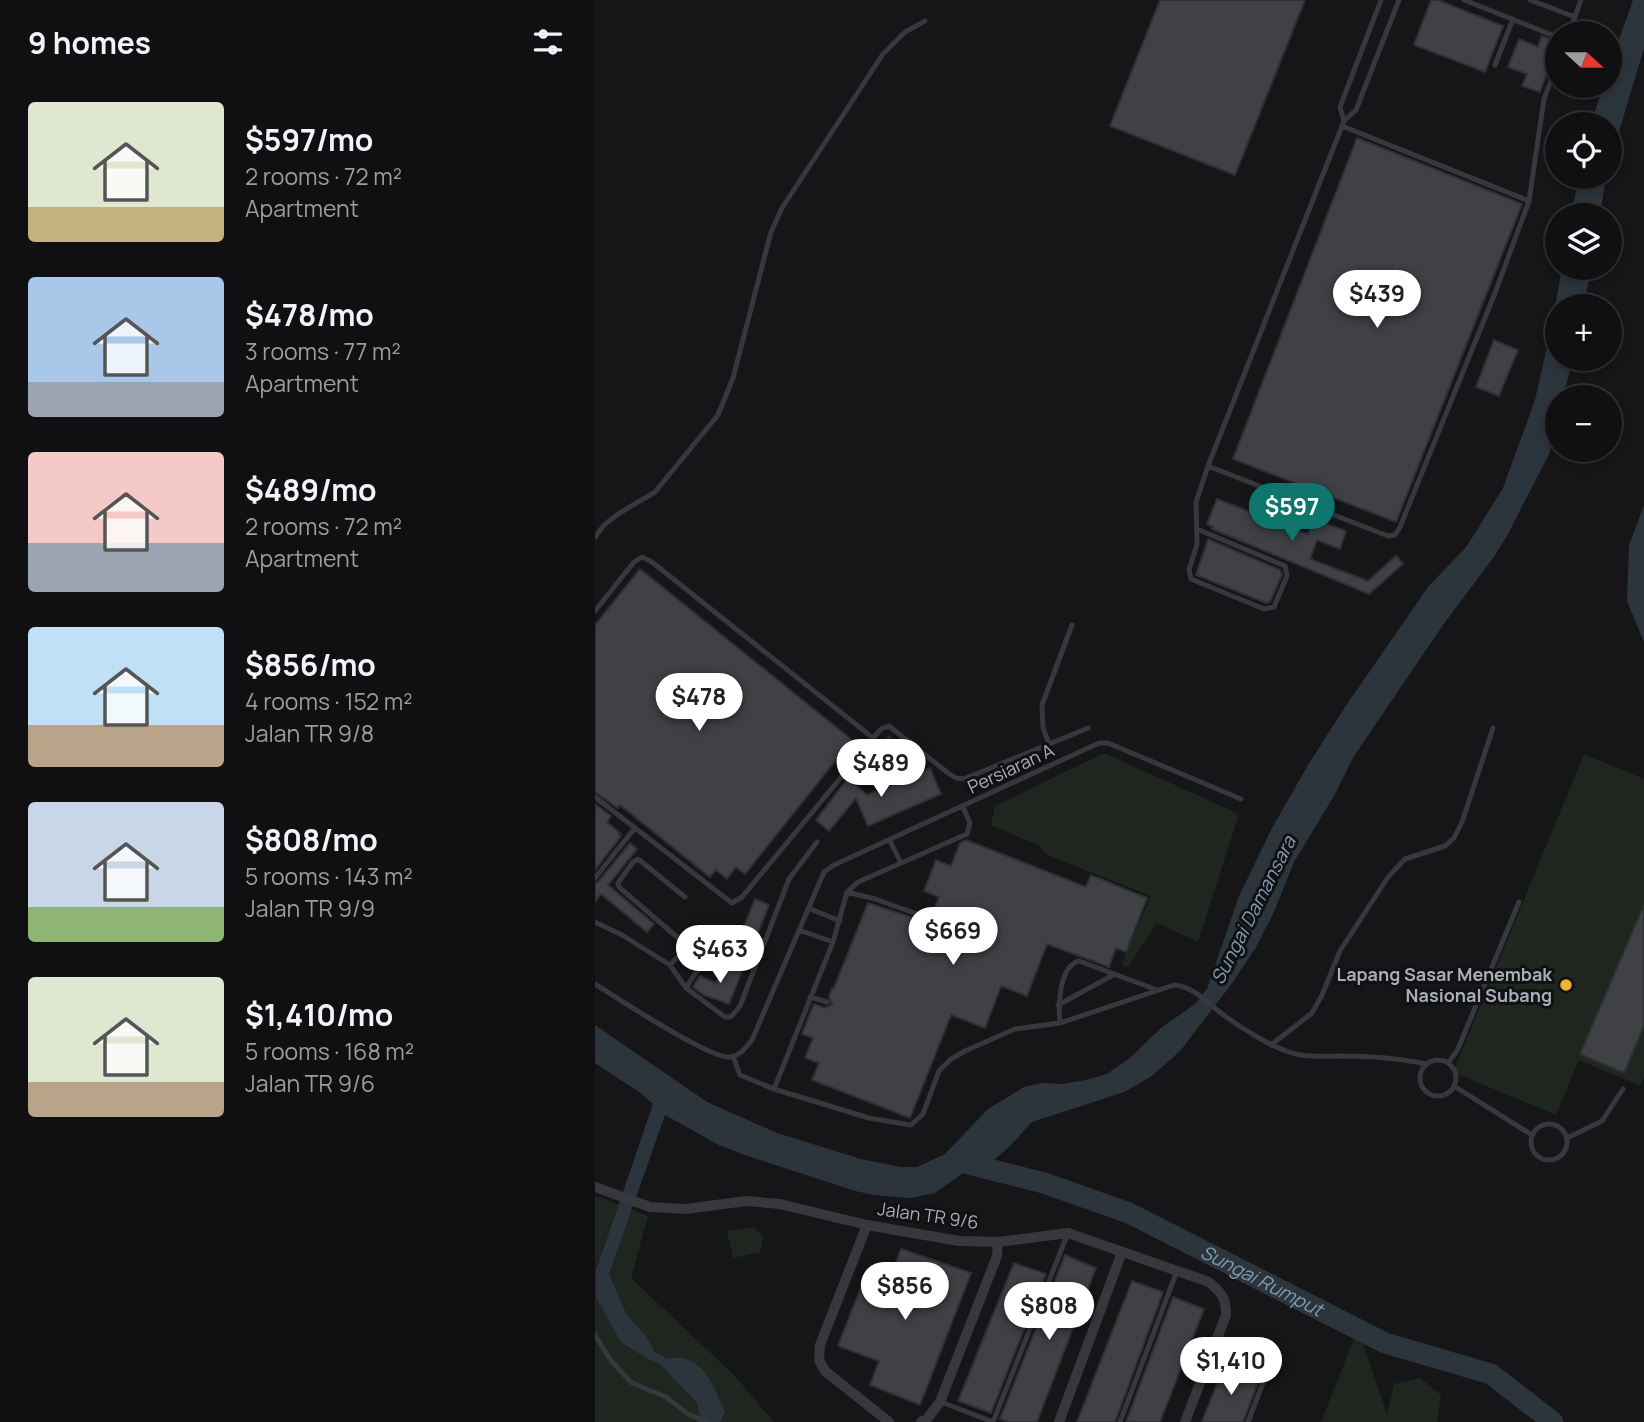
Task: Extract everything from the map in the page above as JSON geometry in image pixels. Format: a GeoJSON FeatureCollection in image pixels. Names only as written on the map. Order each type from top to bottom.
{"type":"FeatureCollection","features":[{"type":"Feature","properties":{"kind":"street","name":"Jalan TR 9/6"},"geometry":{"type":"LineString","coordinates":[[595,1187],[650,1207],[686,1209],[746,1201],[780,1204],[867,1225],[959,1241],[998,1242],[1068,1233],[1209,1282],[1226,1300],[1226,1315],[1185,1422]]}},
{"type":"Feature","properties":{"kind":"street"},"geometry":{"type":"LineString","coordinates":[[867,1225],[820,1345],[819,1360],[825,1371],[889,1422]]}},
{"type":"Feature","properties":{"kind":"street"},"geometry":{"type":"LineString","coordinates":[[921,1422],[927,1419],[940,1402],[997,1256],[998,1242]]}},
{"type":"Feature","properties":{"kind":"street"},"geometry":{"type":"LineString","coordinates":[[1059,1422],[1122,1252]]}},
{"type":"Feature","properties":{"kind":"lane"},"geometry":{"type":"LineString","coordinates":[[1343,123],[1340,107],[1381,0]]}},
{"type":"Feature","properties":{"kind":"lane"},"geometry":{"type":"LineString","coordinates":[[1196,529],[1285,566],[1287,576],[1274,607],[1264,609],[1191,579],[1188,573],[1197,544],[1196,529],[1196,502],[1343,123],[1356,110],[1399,0]]}},
{"type":"Feature","properties":{"kind":"lane"},"geometry":{"type":"LineString","coordinates":[[1464,0],[1545,32]]}},
{"type":"Feature","properties":{"kind":"lane"},"geometry":{"type":"LineString","coordinates":[[1530,0],[1575,17]]}},
{"type":"Feature","properties":{"kind":"lane"},"geometry":{"type":"LineString","coordinates":[[1574,21],[1581,0]]}},
{"type":"Feature","properties":{"kind":"lane"},"geometry":{"type":"LineString","coordinates":[[1495,65],[1513,19]]}},
{"type":"Feature","properties":{"kind":"lane"},"geometry":{"type":"LineString","coordinates":[[595,537],[604,525],[618,514],[655,492],[718,415],[733,378],[771,232],[782,208],[883,54],[905,32],[925,21]]}},
{"type":"Feature","properties":{"kind":"lane"},"geometry":{"type":"LineString","coordinates":[[1208,466],[1388,536],[1395,535],[1490,305],[1529,201],[1545,97]]}},
{"type":"Feature","properties":{"kind":"lane"},"geometry":{"type":"LineString","coordinates":[[1343,123],[1529,201]]}},
{"type":"Feature","properties":{"kind":"lane"},"geometry":{"type":"LineString","coordinates":[[595,611],[634,562],[642,557],[652,562],[873,738]]}},
{"type":"Feature","properties":{"kind":"lane"},"geometry":{"type":"LineString","coordinates":[[1049,744],[1043,728],[1042,705],[1072,625]]}},
{"type":"Feature","properties":{"kind":"lane"},"geometry":{"type":"LineString","coordinates":[[595,797],[732,903],[737,901],[881,729],[889,726],[948,773],[964,779],[1088,728]]}},
{"type":"Feature","properties":{"kind":"lane"},"geometry":{"type":"LineString","coordinates":[[1271,1045],[1312,1013],[1340,951],[1388,877],[1405,859],[1445,846],[1454,838],[1462,822],[1493,728]]}},
{"type":"Feature","properties":{"kind":"lane","name":"Persiaran A"},"geometry":{"type":"LineString","coordinates":[[733,1056],[743,1051],[752,1040],[824,872],[834,865],[1099,743],[1108,743],[1241,799]]}},
{"type":"Feature","properties":{"kind":"lane"},"geometry":{"type":"LineString","coordinates":[[774,1089],[840,921],[847,892],[858,882],[967,834],[970,823],[963,807]]}},
{"type":"Feature","properties":{"kind":"lane"},"geometry":{"type":"LineString","coordinates":[[595,878],[634,829]]}},
{"type":"Feature","properties":{"kind":"lane"},"geometry":{"type":"LineString","coordinates":[[890,841],[901,863]]}},
{"type":"Feature","properties":{"kind":"lane"},"geometry":{"type":"LineString","coordinates":[[595,922],[622,935],[670,965],[686,988],[725,1017],[731,1017],[740,1006],[789,879],[817,842]]}},
{"type":"Feature","properties":{"kind":"lane"},"geometry":{"type":"LineString","coordinates":[[670,965],[685,949],[685,944],[619,887],[618,883],[638,859],[685,897]]}},
{"type":"Feature","properties":{"kind":"lane"},"geometry":{"type":"LineString","coordinates":[[847,892],[917,914]]}},
{"type":"Feature","properties":{"kind":"lane"},"geometry":{"type":"LineString","coordinates":[[1448,1063],[1457,1051],[1519,902]]}},
{"type":"Feature","properties":{"kind":"lane"},"geometry":{"type":"LineString","coordinates":[[808,908],[840,921]]}},
{"type":"Feature","properties":{"kind":"lane"},"geometry":{"type":"LineString","coordinates":[[799,930],[832,942]]}},
{"type":"Feature","properties":{"kind":"lane"},"geometry":{"type":"LineString","coordinates":[[686,988],[696,970],[716,956],[732,952],[757,961]]}},
{"type":"Feature","properties":{"kind":"lane"},"geometry":{"type":"LineString","coordinates":[[1060,1023],[1058,1004],[1070,965],[1074,961],[1157,990]]}},
{"type":"Feature","properties":{"kind":"lane"},"geometry":{"type":"LineString","coordinates":[[1058,1004],[1115,974]]}},
{"type":"Feature","properties":{"kind":"lane"},"geometry":{"type":"LineString","coordinates":[[595,984],[704,1048],[727,1058],[733,1056],[740,1075],[774,1089],[869,1118],[911,1125],[923,1114],[939,1071],[951,1059],[1015,1029],[1060,1023],[1157,990],[1181,986],[1271,1045],[1288,1052],[1313,1058],[1372,1057],[1426,1064],[1436,1060],[1448,1063],[1455,1073],[1454,1086],[1446,1095],[1427,1093],[1420,1083],[1426,1064]]}},
{"type":"Feature","properties":{"kind":"lane"},"geometry":{"type":"LineString","coordinates":[[810,997],[827,1002]]}},
{"type":"Feature","properties":{"kind":"lane"},"geometry":{"type":"LineString","coordinates":[[1454,1086],[1532,1135]]}},
{"type":"Feature","properties":{"kind":"lane"},"geometry":{"type":"LineString","coordinates":[[1567,1138],[1602,1121],[1623,1089]]}},
{"type":"Feature","properties":{"kind":"lane"},"geometry":{"type":"LineString","coordinates":[[1551,1124],[1558,1126],[1567,1138],[1565,1153],[1552,1160],[1544,1160],[1533,1150],[1532,1135],[1537,1129],[1551,1124]]}},
{"type":"Feature","properties":{"kind":"lane"},"geometry":{"type":"LineString","coordinates":[[940,1402],[993,1422],[1068,1233]]}},
{"type":"Feature","properties":{"kind":"lane"},"geometry":{"type":"LineString","coordinates":[[1120,1422],[1177,1271]]}},
{"type":"Feature","properties":{"kind":"lane"},"geometry":{"type":"LineString","coordinates":[[595,1335],[612,1362],[632,1383],[666,1397],[694,1417],[707,1422]]}},
{"type":"Feature","properties":{"kind":"lane"},"geometry":{"type":"LineString","coordinates":[[1215,1347],[1238,1355],[1242,1363],[1254,1369],[1263,1367],[1266,1361],[1266,1354],[1251,1346],[1243,1348],[1238,1355]]}},
{"type":"Feature","properties":{"kind":"lane"},"geometry":{"type":"LineString","coordinates":[[1248,1422],[1270,1367],[1266,1361]]}},
{"type":"Feature","properties":{"kind":"shaded area"},"geometry":{"type":"Polygon","coordinates":[[[1104,753],[1239,814],[1198,942],[1157,923],[1125,968],[1122,962],[1151,896],[1047,855],[1040,846],[991,825],[995,806],[1104,753]]]}},
{"type":"Feature","properties":{"kind":"shaded area","name":"Lapang Sasar Menembak Nasional Subang"},"geometry":{"type":"Polygon","coordinates":[[[1584,754],[1644,779],[1644,1077],[1640,1086],[1579,1060],[1556,1115],[1453,1072],[1584,754]]]}},
{"type":"Feature","properties":{"kind":"shaded area"},"geometry":{"type":"Polygon","coordinates":[[[595,1195],[648,1216],[631,1278],[734,1375],[774,1422],[595,1422],[595,1195]]]}},
{"type":"Feature","properties":{"kind":"shaded area"},"geometry":{"type":"Polygon","coordinates":[[[754,1227],[763,1237],[760,1252],[733,1258],[727,1231],[754,1227]]]}},
{"type":"Feature","properties":{"kind":"shaded area"},"geometry":{"type":"Polygon","coordinates":[[[1358,1329],[1387,1414],[1394,1384],[1420,1378],[1441,1395],[1437,1422],[1321,1422],[1358,1329]]]}},
{"type":"Feature","properties":{"kind":"water"},"geometry":{"type":"Polygon","coordinates":[[[1633,0],[1644,0],[1644,48],[1622,122],[1622,112],[1595,112],[1599,98],[1622,98],[1622,31],[1633,0]]]}},
{"type":"Feature","properties":{"kind":"water"},"geometry":{"type":"Polygon","coordinates":[[[1576,189],[1604,189],[1602,203],[1574,203],[1576,189]]]}},
{"type":"Feature","properties":{"kind":"water"},"geometry":{"type":"Polygon","coordinates":[[[1560,280],[1589,280],[1586,294],[1557,294],[1560,280]]]}},
{"type":"Feature","properties":{"kind":"water","name":"Sungai Damansara"},"geometry":{"type":"Polygon","coordinates":[[[1545,356],[1545,371],[1570,371],[1566,385],[1545,385],[1545,462],[1496,554],[1443,625],[1354,756],[1334,796],[1294,862],[1256,947],[1233,982],[1181,1050],[1152,1076],[1124,1092],[1032,1122],[986,1167],[966,1171],[935,1193],[910,1198],[855,1191],[745,1155],[719,1145],[665,1115],[609,1274],[625,1311],[655,1352],[667,1359],[689,1360],[698,1365],[711,1381],[725,1412],[720,1422],[697,1422],[700,1416],[697,1403],[659,1363],[621,1342],[596,1297],[596,1271],[653,1104],[595,1063],[595,1025],[707,1102],[777,1133],[861,1159],[901,1167],[917,1167],[945,1154],[988,1109],[1024,1087],[1042,1083],[1062,1084],[1107,1074],[1131,1057],[1161,1028],[1195,1004],[1207,989],[1239,896],[1272,828],[1345,707],[1428,587],[1467,546],[1503,488],[1535,400],[1545,356]]]}},
{"type":"Feature","properties":{"kind":"water"},"geometry":{"type":"Polygon","coordinates":[[[1644,505],[1644,642],[1627,601],[1629,545],[1644,505]]]}},
{"type":"Feature","properties":{"kind":"building"},"geometry":{"type":"Polygon","coordinates":[[[1160,0],[1305,0],[1235,175],[1110,126],[1160,0]]]}},
{"type":"Feature","properties":{"kind":"building"},"geometry":{"type":"Polygon","coordinates":[[[1431,0],[1438,0],[1503,26],[1485,72],[1414,45],[1431,0]]]}},
{"type":"Feature","properties":{"kind":"building"},"geometry":{"type":"Polygon","coordinates":[[[1542,36],[1545,37],[1545,78],[1540,92],[1522,86],[1527,74],[1508,67],[1519,39],[1538,47],[1542,36]]]}},
{"type":"Feature","properties":{"kind":"building"},"geometry":{"type":"Polygon","coordinates":[[[1357,138],[1522,204],[1396,522],[1233,459],[1357,138]]]}},
{"type":"Feature","properties":{"kind":"building"},"geometry":{"type":"Polygon","coordinates":[[[1494,340],[1518,350],[1499,396],[1476,387],[1494,340]]]}},
{"type":"Feature","properties":{"kind":"building"},"geometry":{"type":"Polygon","coordinates":[[[1217,499],[1308,534],[1313,519],[1346,531],[1340,549],[1317,540],[1310,559],[1368,581],[1396,556],[1403,564],[1369,594],[1212,529],[1213,527],[1207,524],[1217,499]]]}},
{"type":"Feature","properties":{"kind":"building"},"geometry":{"type":"Polygon","coordinates":[[[1208,539],[1280,570],[1282,575],[1270,602],[1266,603],[1196,575],[1208,539]]]}},
{"type":"Feature","properties":{"kind":"building"},"geometry":{"type":"Polygon","coordinates":[[[640,569],[852,740],[745,874],[736,867],[727,879],[716,870],[710,877],[620,805],[618,808],[595,792],[595,625],[640,569]]]}},
{"type":"Feature","properties":{"kind":"building"},"geometry":{"type":"Polygon","coordinates":[[[889,737],[911,755],[890,782],[868,764],[889,737]]]}},
{"type":"Feature","properties":{"kind":"building"},"geometry":{"type":"Polygon","coordinates":[[[930,768],[941,794],[868,826],[856,798],[829,831],[816,820],[848,778],[867,795],[930,768]]]}},
{"type":"Feature","properties":{"kind":"building"},"geometry":{"type":"Polygon","coordinates":[[[595,804],[611,816],[607,822],[621,836],[595,870],[595,804]]]}},
{"type":"Feature","properties":{"kind":"building"},"geometry":{"type":"Polygon","coordinates":[[[966,840],[1086,887],[1091,875],[1147,898],[1126,952],[1116,948],[1109,967],[1047,944],[1027,996],[1001,986],[985,1028],[951,1015],[910,1118],[812,1080],[819,1063],[805,1058],[813,1038],[802,1034],[814,1004],[825,1008],[832,1004],[829,997],[832,988],[868,903],[929,923],[939,897],[924,891],[936,860],[951,866],[960,843],[966,840]]]}},
{"type":"Feature","properties":{"kind":"building"},"geometry":{"type":"Polygon","coordinates":[[[630,843],[637,849],[608,885],[654,924],[647,932],[601,894],[595,902],[595,883],[630,843]]]}},
{"type":"Feature","properties":{"kind":"building"},"geometry":{"type":"Polygon","coordinates":[[[755,899],[769,905],[750,953],[725,944],[732,927],[742,931],[755,899]]]}},
{"type":"Feature","properties":{"kind":"building"},"geometry":{"type":"Polygon","coordinates":[[[1644,905],[1644,1026],[1624,1073],[1580,1054],[1644,905]]]}},
{"type":"Feature","properties":{"kind":"building"},"geometry":{"type":"Polygon","coordinates":[[[724,964],[742,971],[729,1004],[704,995],[693,987],[700,976],[716,983],[724,964]]]}},
{"type":"Feature","properties":{"kind":"building"},"geometry":{"type":"Polygon","coordinates":[[[901,1249],[971,1273],[920,1405],[870,1385],[879,1361],[838,1346],[868,1269],[890,1277],[901,1249]]]}},
{"type":"Feature","properties":{"kind":"building"},"geometry":{"type":"Polygon","coordinates":[[[1065,1255],[1096,1268],[1037,1422],[1009,1422],[1000,1419],[1065,1255]]]}},
{"type":"Feature","properties":{"kind":"building"},"geometry":{"type":"Polygon","coordinates":[[[1014,1263],[1046,1274],[991,1413],[958,1401],[1014,1263]]]}},
{"type":"Feature","properties":{"kind":"building"},"geometry":{"type":"Polygon","coordinates":[[[1132,1281],[1163,1292],[1115,1422],[1077,1422],[1132,1281]]]}},
{"type":"Feature","properties":{"kind":"building"},"geometry":{"type":"Polygon","coordinates":[[[1173,1297],[1204,1309],[1160,1422],[1126,1422],[1173,1297]]]}},
{"type":"Feature","properties":{"kind":"building"},"geometry":{"type":"Polygon","coordinates":[[[1224,1366],[1259,1380],[1243,1422],[1202,1422],[1224,1366]]]}},
{"type":"Feature","properties":{"kind":"waterway","name":"Sungai Rumput"},"geometry":{"type":"LineString","coordinates":[[957,1161],[1044,1183],[1129,1213],[1385,1343],[1491,1374],[1553,1422]]}},
{"type":"Feature","properties":{"kind":"place","name":"Lapang Sasar Menembak Nasional Subang"},"geometry":{"type":"Point","coordinates":[1566,985]}}]}
